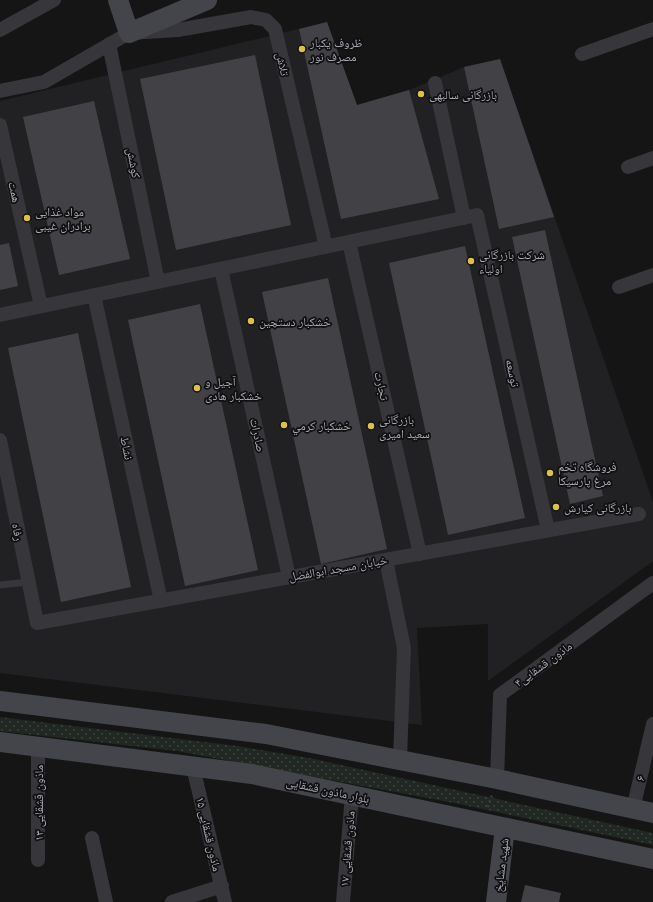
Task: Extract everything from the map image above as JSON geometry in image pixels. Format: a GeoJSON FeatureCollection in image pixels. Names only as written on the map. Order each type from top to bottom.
{"type":"FeatureCollection","features":[{"type":"Feature","properties":{"kind":"street"},"geometry":{"type":"LineString","coordinates":[[0,30],[54,0]]}},
{"type":"Feature","properties":{"kind":"street"},"geometry":{"type":"LineString","coordinates":[[118,0],[129,33]]}},
{"type":"Feature","properties":{"kind":"street"},"geometry":{"type":"LineString","coordinates":[[0,91],[44,82],[129,33],[207,0]]}},
{"type":"Feature","properties":{"kind":"street","name":"تلاش"},"geometry":{"type":"LineString","coordinates":[[129,33],[178,30],[250,16],[266,20],[274,29],[326,247]]}},
{"type":"Feature","properties":{"kind":"street"},"geometry":{"type":"LineString","coordinates":[[582,54],[653,30]]}},
{"type":"Feature","properties":{"kind":"street","name":"کوشش"},"geometry":{"type":"LineString","coordinates":[[109,44],[158,282]]}},
{"type":"Feature","properties":{"kind":"street","name":"توسعه"},"geometry":{"type":"LineString","coordinates":[[435,82],[471,216],[548,530]]}},
{"type":"Feature","properties":{"kind":"street","name":"همت"},"geometry":{"type":"LineString","coordinates":[[0,125],[41,306]]}},
{"type":"Feature","properties":{"kind":"street"},"geometry":{"type":"LineString","coordinates":[[628,167],[653,158]]}},
{"type":"Feature","properties":{"kind":"street"},"geometry":{"type":"LineString","coordinates":[[0,315],[471,216]]}},
{"type":"Feature","properties":{"kind":"street","name":"تجارت"},"geometry":{"type":"LineString","coordinates":[[349,242],[420,554]]}},
{"type":"Feature","properties":{"kind":"street","name":"صادرات"},"geometry":{"type":"LineString","coordinates":[[221,269],[289,577]]}},
{"type":"Feature","properties":{"kind":"street"},"geometry":{"type":"LineString","coordinates":[[619,287],[653,275]]}},
{"type":"Feature","properties":{"kind":"street","name":"نشاط"},"geometry":{"type":"LineString","coordinates":[[94,295],[161,601]]}},
{"type":"Feature","properties":{"kind":"street","name":"رفاه"},"geometry":{"type":"LineString","coordinates":[[0,440],[37,623]]}},
{"type":"Feature","properties":{"kind":"street","name":"خیابان مسجد ابوالفضل"},"geometry":{"type":"LineString","coordinates":[[37,623],[639,514]]}},
{"type":"Feature","properties":{"kind":"street"},"geometry":{"type":"LineString","coordinates":[[386,560],[404,648],[400,760]]}},
{"type":"Feature","properties":{"kind":"street","name":"۴ماذون قشقایی"},"geometry":{"type":"LineString","coordinates":[[497,779],[500,695],[653,583]]}},
{"type":"Feature","properties":{"kind":"street"},"geometry":{"type":"LineString","coordinates":[[0,701],[266,734],[497,779],[653,813]]}},
{"type":"Feature","properties":{"kind":"street","name":"۶"},"geometry":{"type":"LineString","coordinates":[[633,809],[653,724]]}},
{"type":"Feature","properties":{"kind":"street","name":"بلوار ماذون قشقایی"},"geometry":{"type":"LineString","coordinates":[[0,742],[252,774],[653,859]]}},
{"type":"Feature","properties":{"kind":"street","name":"ماذون قشقایی ۱۳"},"geometry":{"type":"LineString","coordinates":[[38,747],[38,860]]}},
{"type":"Feature","properties":{"kind":"street","name":"ماذون قشقایی ۱۵"},"geometry":{"type":"LineString","coordinates":[[194,767],[225,902]]}},
{"type":"Feature","properties":{"kind":"street","name":"ماذون قشقایی ۱۷"},"geometry":{"type":"LineString","coordinates":[[343,902],[352,795]]}},
{"type":"Feature","properties":{"kind":"street","name":"شهید مشایخ"},"geometry":{"type":"LineString","coordinates":[[496,902],[505,828]]}},
{"type":"Feature","properties":{"kind":"street"},"geometry":{"type":"LineString","coordinates":[[92,838],[106,902]]}},
{"type":"Feature","properties":{"kind":"street"},"geometry":{"type":"LineString","coordinates":[[172,902],[222,886]]}},
{"type":"Feature","properties":{"kind":"lane"},"geometry":{"type":"LineString","coordinates":[[0,585],[29,582]]}},
{"type":"Feature","properties":{"kind":"path"},"geometry":{"type":"LineString","coordinates":[[483,823],[497,779]]}},
{"type":"Feature","properties":{"kind":"shaded area"},"geometry":{"type":"Polygon","coordinates":[[[327,22],[357,105],[409,90],[464,67],[500,59],[653,502],[653,561],[488,681],[488,624],[417,628],[422,725],[0,673],[0,101],[327,22]]]}},
{"type":"Feature","properties":{"kind":"shaded area"},"geometry":{"type":"Polygon","coordinates":[[[0,717],[237,746],[309,758],[653,833],[653,845],[454,803],[177,751],[0,731],[0,717]]]}},
{"type":"Feature","properties":{"kind":"building"},"geometry":{"type":"Polygon","coordinates":[[[327,22],[357,105],[409,90],[439,199],[341,219],[299,29],[327,22]]]}},
{"type":"Feature","properties":{"kind":"building"},"geometry":{"type":"Polygon","coordinates":[[[255,55],[291,225],[176,250],[140,79],[255,55]]]}},
{"type":"Feature","properties":{"kind":"building"},"geometry":{"type":"Polygon","coordinates":[[[500,59],[554,217],[499,229],[464,67],[500,59]]]}},
{"type":"Feature","properties":{"kind":"building"},"geometry":{"type":"Polygon","coordinates":[[[94,101],[130,259],[59,275],[23,117],[94,101]]]}},
{"type":"Feature","properties":{"kind":"building"},"geometry":{"type":"Polygon","coordinates":[[[545,230],[603,496],[570,504],[512,237],[545,230]]]}},
{"type":"Feature","properties":{"kind":"building"},"geometry":{"type":"Polygon","coordinates":[[[9,243],[18,286],[0,290],[0,245],[9,243]]]}},
{"type":"Feature","properties":{"kind":"building"},"geometry":{"type":"Polygon","coordinates":[[[465,246],[525,518],[448,535],[389,263],[465,246]]]}},
{"type":"Feature","properties":{"kind":"building"},"geometry":{"type":"Polygon","coordinates":[[[328,278],[387,549],[321,564],[262,292],[328,278]]]}},
{"type":"Feature","properties":{"kind":"building"},"geometry":{"type":"Polygon","coordinates":[[[200,304],[258,570],[185,586],[128,320],[200,304]]]}},
{"type":"Feature","properties":{"kind":"building"},"geometry":{"type":"Polygon","coordinates":[[[78,333],[131,587],[61,602],[8,348],[78,333]]]}},
{"type":"Feature","properties":{"kind":"building"},"geometry":{"type":"Polygon","coordinates":[[[525,885],[561,893],[559,902],[521,902],[525,885]]]}},
{"type":"Feature","properties":{"kind":"place","name":"ظروف یکبار مصرف نور"},"geometry":{"type":"Point","coordinates":[302,49]}},
{"type":"Feature","properties":{"kind":"place","name":"بازرگانی سالبهی"},"geometry":{"type":"Point","coordinates":[421,94]}},
{"type":"Feature","properties":{"kind":"place","name":"مواد غذایی برادران غیبی"},"geometry":{"type":"Point","coordinates":[27,218]}},
{"type":"Feature","properties":{"kind":"place","name":"شرکت بازرگانی اولیاء"},"geometry":{"type":"Point","coordinates":[471,261]}},
{"type":"Feature","properties":{"kind":"place","name":"خشکبار دستچین"},"geometry":{"type":"Point","coordinates":[251,321]}},
{"type":"Feature","properties":{"kind":"place","name":"آجیل و خشکبار هادی"},"geometry":{"type":"Point","coordinates":[197,388]}},
{"type":"Feature","properties":{"kind":"place","name":"خشكبار كرمي"},"geometry":{"type":"Point","coordinates":[284,425]}},
{"type":"Feature","properties":{"kind":"place","name":"بازرگانی سعید امیری"},"geometry":{"type":"Point","coordinates":[371,426]}},
{"type":"Feature","properties":{"kind":"place","name":"فروشگاه تخم مرغ پارسیکا"},"geometry":{"type":"Point","coordinates":[550,473]}},
{"type":"Feature","properties":{"kind":"place","name":"بازرگانی کیارش"},"geometry":{"type":"Point","coordinates":[556,507]}}]}
